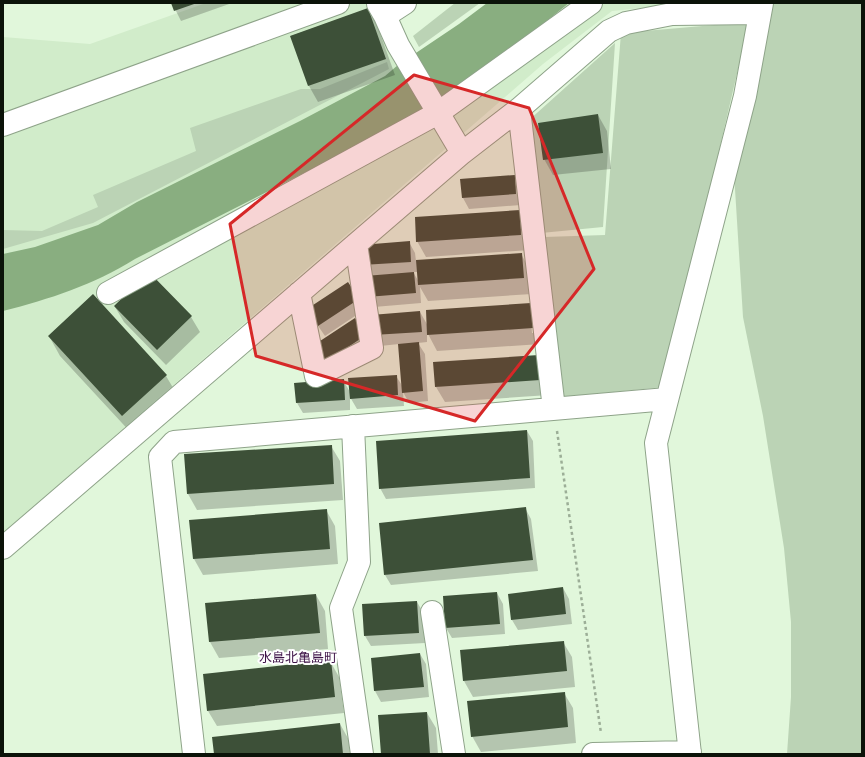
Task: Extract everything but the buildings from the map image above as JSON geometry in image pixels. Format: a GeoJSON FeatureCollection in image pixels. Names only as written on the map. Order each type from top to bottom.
{"type":"FeatureCollection","features":[{"type":"Feature","properties":{"kind":"street"},"geometry":{"type":"LineString","coordinates":[[3,125],[338,3]]}},
{"type":"Feature","properties":{"kind":"street"},"geometry":{"type":"LineString","coordinates":[[405,3],[381,10],[398,46],[462,154]]}},
{"type":"Feature","properties":{"kind":"street"},"geometry":{"type":"LineString","coordinates":[[108,293],[436,111],[591,3]]}},
{"type":"Feature","properties":{"kind":"street"},"geometry":{"type":"LineString","coordinates":[[3,548],[356,244],[462,154],[519,109],[609,31],[626,23],[672,14],[760,8],[745,96],[656,443],[690,753],[598,753]]}},
{"type":"Feature","properties":{"kind":"street"},"geometry":{"type":"LineString","coordinates":[[519,109],[554,409]]}},
{"type":"Feature","properties":{"kind":"street"},"geometry":{"type":"LineString","coordinates":[[299,293],[316,376],[372,348],[356,244]]}},
{"type":"Feature","properties":{"kind":"street"},"geometry":{"type":"LineString","coordinates":[[194,754],[160,457],[174,442],[667,399]]}},
{"type":"Feature","properties":{"kind":"street"},"geometry":{"type":"LineString","coordinates":[[353,426],[359,562],[341,608],[362,754]]}},
{"type":"Feature","properties":{"kind":"street"},"geometry":{"type":"LineString","coordinates":[[432,612],[454,754]]}},
{"type":"Feature","properties":{"kind":"path"},"geometry":{"type":"LineString","coordinates":[[554,409],[598,753]]}},
{"type":"Feature","properties":{"kind":"highlighted area"},"geometry":{"type":"Polygon","coordinates":[[[414,75],[529,108],[594,269],[475,421],[256,356],[230,224],[414,75]]]}},
{"type":"Feature","properties":{"kind":"shaded area"},"geometry":{"type":"Polygon","coordinates":[[[206,3],[386,3],[439,98],[538,28],[569,3],[693,3],[612,11],[543,64],[3,533],[3,37],[90,44],[206,3]]]}},
{"type":"Feature","properties":{"kind":"shaded area"},"geometry":{"type":"Polygon","coordinates":[[[455,3],[480,3],[419,47],[413,36],[455,3]]]}},
{"type":"Feature","properties":{"kind":"shaded area"},"geometry":{"type":"Polygon","coordinates":[[[487,3],[569,3],[464,83],[439,98],[410,119],[87,284],[54,296],[3,311],[3,254],[35,247],[98,225],[137,202],[300,121],[385,76],[398,65],[459,24],[487,3]]]}},
{"type":"Feature","properties":{"kind":"shaded area"},"geometry":{"type":"Polygon","coordinates":[[[770,3],[862,3],[862,754],[787,754],[791,697],[791,622],[784,548],[763,416],[743,317],[734,173],[770,3]]]}},
{"type":"Feature","properties":{"kind":"shaded area"},"geometry":{"type":"Polygon","coordinates":[[[749,22],[664,387],[564,397],[544,237],[605,235],[621,33],[749,22]]]}},
{"type":"Feature","properties":{"kind":"shaded area"},"geometry":{"type":"Polygon","coordinates":[[[615,43],[603,227],[541,233],[528,121],[615,43]]]}},
{"type":"Feature","properties":{"kind":"shaded area"},"geometry":{"type":"Polygon","coordinates":[[[387,62],[389,69],[93,223],[3,249],[3,230],[42,231],[98,207],[93,195],[196,151],[190,128],[301,89],[320,89],[387,62]]]}},
{"type":"Feature","properties":{"kind":"district","name":"水島北亀島町"},"geometry":{"type":"Point","coordinates":[298,657]}}]}
